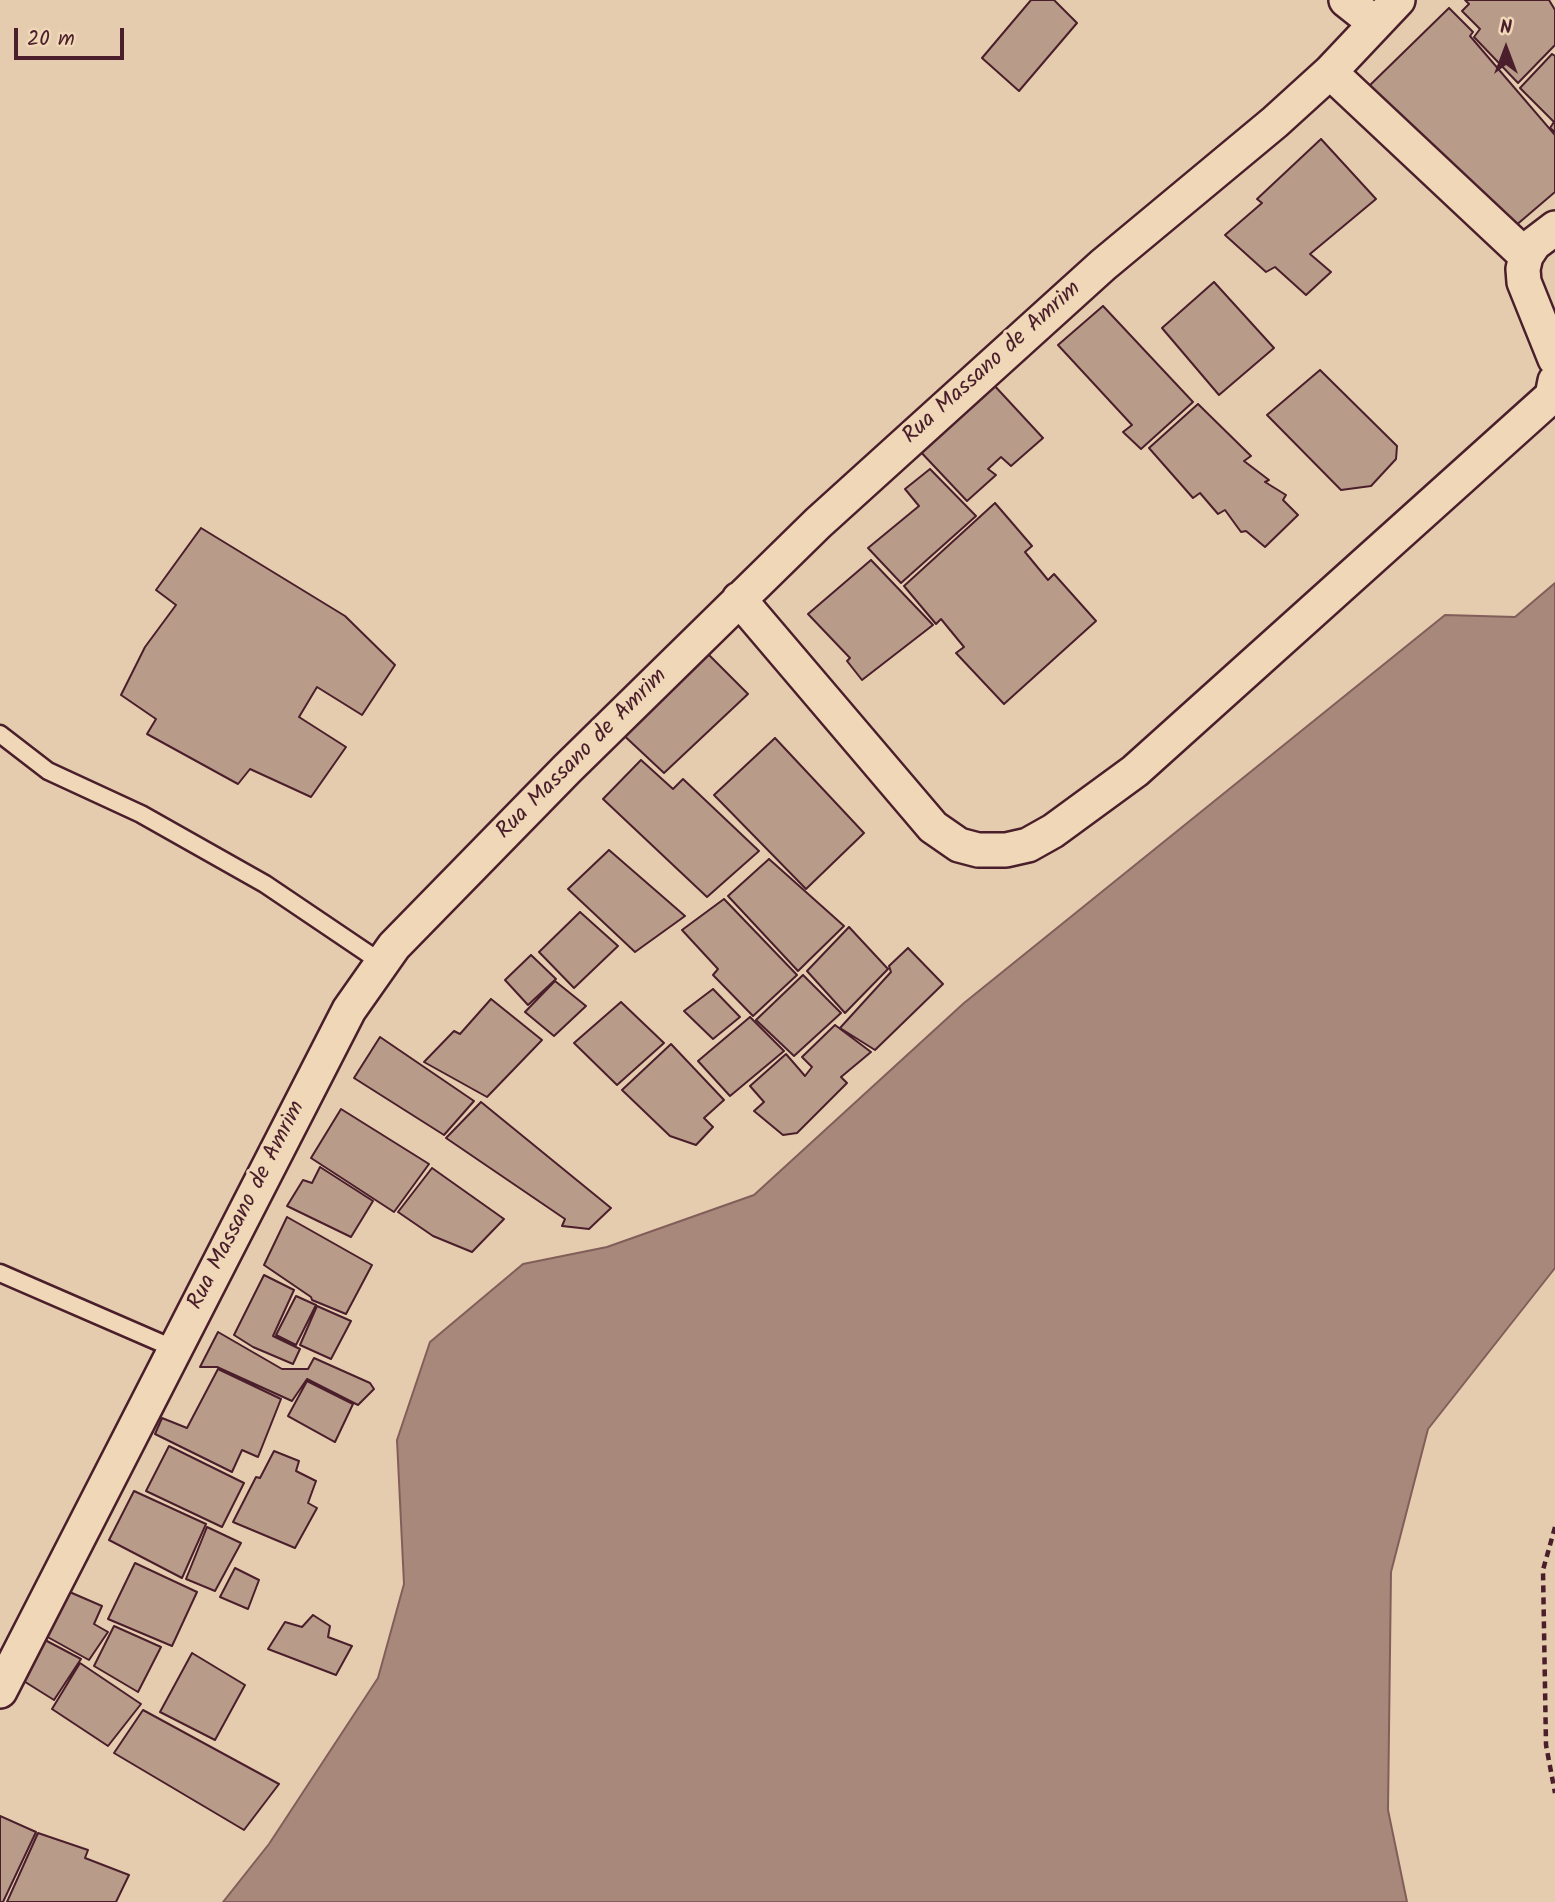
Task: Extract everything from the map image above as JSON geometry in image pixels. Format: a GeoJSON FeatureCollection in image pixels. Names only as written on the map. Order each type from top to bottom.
{"type":"FeatureCollection","features":[{"type":"Feature","properties":{"kind":"street"},"geometry":{"type":"LineString","coordinates":[[1346,0],[1387,11]]}},
{"type":"Feature","properties":{"kind":"street","name":"Rua Massano de Amrim"},"geometry":{"type":"LineString","coordinates":[[0,1691],[349,1010],[394,946],[567,769],[739,599],[1102,265],[1275,122],[1330,72],[1387,11]]}},
{"type":"Feature","properties":{"kind":"street"},"geometry":{"type":"LineString","coordinates":[[1330,72],[1526,256]]}},
{"type":"Feature","properties":{"kind":"street"},"geometry":{"type":"LineString","coordinates":[[1555,228],[1534,244],[1526,256],[1524,282],[1555,359]]}},
{"type":"Feature","properties":{"kind":"street"},"geometry":{"type":"LineString","coordinates":[[739,599],[933,827],[959,845],[978,850],[1006,850],[1028,845],[1053,831],[1135,771],[1552,396],[1555,381]]}},
{"type":"Feature","properties":{"kind":"lane"},"geometry":{"type":"LineString","coordinates":[[0,734],[48,771],[142,814],[265,884],[382,963]]}},
{"type":"Feature","properties":{"kind":"lane"},"geometry":{"type":"LineString","coordinates":[[0,1273],[175,1349]]}},
{"type":"Feature","properties":{"kind":"path"},"geometry":{"type":"LineString","coordinates":[[1555,1527],[1542,1570],[1546,1745],[1555,1793]]}},
{"type":"Feature","properties":{"kind":"shaded area"},"geometry":{"type":"Polygon","coordinates":[[[1555,583],[1555,1268],[1428,1429],[1391,1572],[1388,1810],[1407,1902],[223,1902],[269,1844],[378,1678],[404,1584],[397,1440],[430,1342],[523,1264],[607,1247],[754,1195],[964,1003],[1445,615],[1515,617],[1555,583]]]}},
{"type":"Feature","properties":{"kind":"building"},"geometry":{"type":"Polygon","coordinates":[[[1031,0],[1054,0],[1077,23],[1019,91],[982,58],[1031,0]]]}},
{"type":"Feature","properties":{"kind":"building"},"geometry":{"type":"Polygon","coordinates":[[[1465,0],[1549,0],[1555,10],[1555,45],[1518,83],[1474,37],[1480,29],[1462,11],[1469,4],[1465,0]]]}},
{"type":"Feature","properties":{"kind":"building"},"geometry":{"type":"Polygon","coordinates":[[[1449,8],[1473,32],[1470,36],[1555,135],[1555,192],[1514,227],[1367,88],[1449,8]]]}},
{"type":"Feature","properties":{"kind":"building"},"geometry":{"type":"Polygon","coordinates":[[[1552,54],[1555,56],[1555,132],[1550,128],[1554,122],[1520,88],[1552,54]]]}},
{"type":"Feature","properties":{"kind":"building"},"geometry":{"type":"Polygon","coordinates":[[[1321,139],[1376,199],[1310,254],[1331,272],[1306,295],[1275,267],[1266,272],[1225,235],[1262,203],[1257,199],[1321,139]]]}},
{"type":"Feature","properties":{"kind":"building"},"geometry":{"type":"Polygon","coordinates":[[[1214,282],[1274,348],[1219,395],[1162,328],[1214,282]]]}},
{"type":"Feature","properties":{"kind":"building"},"geometry":{"type":"Polygon","coordinates":[[[1103,306],[1193,402],[1141,449],[1123,432],[1132,425],[1058,345],[1103,306]]]}},
{"type":"Feature","properties":{"kind":"building"},"geometry":{"type":"Polygon","coordinates":[[[1320,370],[1397,446],[1396,459],[1371,486],[1341,490],[1267,415],[1320,370]]]}},
{"type":"Feature","properties":{"kind":"building"},"geometry":{"type":"Polygon","coordinates":[[[992,383],[1043,438],[1011,466],[1001,457],[988,469],[996,475],[967,501],[917,448],[992,383]]]}},
{"type":"Feature","properties":{"kind":"building"},"geometry":{"type":"Polygon","coordinates":[[[1198,404],[1251,456],[1244,461],[1269,480],[1265,482],[1286,495],[1283,500],[1298,515],[1265,547],[1246,531],[1241,532],[1225,510],[1218,514],[1200,493],[1193,498],[1149,448],[1198,404]]]}},
{"type":"Feature","properties":{"kind":"building"},"geometry":{"type":"Polygon","coordinates":[[[930,469],[976,516],[901,583],[868,548],[919,506],[905,489],[930,469]]]}},
{"type":"Feature","properties":{"kind":"building"},"geometry":{"type":"Polygon","coordinates":[[[995,503],[1032,546],[1025,552],[1048,580],[1054,574],[1096,621],[1004,704],[956,653],[964,647],[941,619],[936,624],[904,586],[995,503]]]}},
{"type":"Feature","properties":{"kind":"building"},"geometry":{"type":"Polygon","coordinates":[[[201,528],[345,616],[395,665],[362,715],[317,687],[299,717],[346,747],[311,797],[250,769],[238,784],[147,734],[156,719],[121,695],[145,647],[176,605],[156,590],[201,528]]]}},
{"type":"Feature","properties":{"kind":"building"},"geometry":{"type":"Polygon","coordinates":[[[871,560],[933,625],[862,680],[847,661],[850,658],[808,614],[871,560]]]}},
{"type":"Feature","properties":{"kind":"building"},"geometry":{"type":"Polygon","coordinates":[[[704,650],[748,694],[664,773],[617,729],[704,650]]]}},
{"type":"Feature","properties":{"kind":"building"},"geometry":{"type":"Polygon","coordinates":[[[775,738],[864,833],[806,889],[714,795],[775,738]]]}},
{"type":"Feature","properties":{"kind":"building"},"geometry":{"type":"Polygon","coordinates":[[[641,760],[673,789],[683,779],[759,851],[707,897],[603,799],[641,760]]]}},
{"type":"Feature","properties":{"kind":"building"},"geometry":{"type":"Polygon","coordinates":[[[609,850],[685,916],[635,952],[568,889],[609,850]]]}},
{"type":"Feature","properties":{"kind":"building"},"geometry":{"type":"Polygon","coordinates":[[[769,859],[844,926],[798,971],[728,896],[769,859]]]}},
{"type":"Feature","properties":{"kind":"building"},"geometry":{"type":"Polygon","coordinates":[[[724,899],[797,975],[753,1016],[713,975],[718,969],[682,930],[724,899]]]}},
{"type":"Feature","properties":{"kind":"building"},"geometry":{"type":"Polygon","coordinates":[[[580,912],[618,946],[574,988],[539,952],[580,912]]]}},
{"type":"Feature","properties":{"kind":"building"},"geometry":{"type":"Polygon","coordinates":[[[849,927],[888,969],[845,1013],[807,971],[849,927]]]}},
{"type":"Feature","properties":{"kind":"building"},"geometry":{"type":"Polygon","coordinates":[[[908,948],[943,984],[875,1050],[840,1028],[891,972],[889,966],[908,948]]]}},
{"type":"Feature","properties":{"kind":"building"},"geometry":{"type":"Polygon","coordinates":[[[531,955],[556,979],[528,1005],[505,980],[531,955]]]}},
{"type":"Feature","properties":{"kind":"building"},"geometry":{"type":"Polygon","coordinates":[[[803,975],[841,1013],[794,1056],[756,1020],[803,975]]]}},
{"type":"Feature","properties":{"kind":"building"},"geometry":{"type":"Polygon","coordinates":[[[555,981],[586,1006],[554,1036],[525,1012],[555,981]]]}},
{"type":"Feature","properties":{"kind":"building"},"geometry":{"type":"Polygon","coordinates":[[[713,989],[740,1017],[713,1039],[684,1011],[713,989]]]}},
{"type":"Feature","properties":{"kind":"building"},"geometry":{"type":"Polygon","coordinates":[[[491,999],[542,1040],[487,1097],[424,1062],[454,1031],[460,1034],[491,999]]]}},
{"type":"Feature","properties":{"kind":"building"},"geometry":{"type":"Polygon","coordinates":[[[621,1002],[664,1043],[617,1085],[574,1043],[621,1002]]]}},
{"type":"Feature","properties":{"kind":"building"},"geometry":{"type":"Polygon","coordinates":[[[750,1017],[784,1051],[730,1096],[698,1061],[750,1017]]]}},
{"type":"Feature","properties":{"kind":"building"},"geometry":{"type":"Polygon","coordinates":[[[835,1025],[871,1052],[841,1077],[847,1083],[797,1133],[783,1135],[754,1111],[764,1102],[750,1086],[786,1054],[805,1076],[812,1067],[802,1057],[835,1025]]]}},
{"type":"Feature","properties":{"kind":"building"},"geometry":{"type":"Polygon","coordinates":[[[380,1037],[474,1101],[444,1135],[354,1078],[380,1037]]]}},
{"type":"Feature","properties":{"kind":"building"},"geometry":{"type":"Polygon","coordinates":[[[671,1044],[724,1100],[704,1118],[713,1127],[696,1145],[670,1136],[622,1090],[671,1044]]]}},
{"type":"Feature","properties":{"kind":"building"},"geometry":{"type":"Polygon","coordinates":[[[481,1102],[611,1208],[589,1229],[562,1226],[565,1219],[446,1138],[481,1102]]]}},
{"type":"Feature","properties":{"kind":"building"},"geometry":{"type":"Polygon","coordinates":[[[341,1109],[429,1164],[394,1212],[311,1158],[341,1109]]]}},
{"type":"Feature","properties":{"kind":"building"},"geometry":{"type":"Polygon","coordinates":[[[320,1167],[373,1201],[351,1237],[287,1206],[303,1180],[312,1183],[320,1167]]]}},
{"type":"Feature","properties":{"kind":"building"},"geometry":{"type":"Polygon","coordinates":[[[432,1168],[504,1219],[472,1252],[433,1236],[398,1212],[432,1168]]]}},
{"type":"Feature","properties":{"kind":"building"},"geometry":{"type":"Polygon","coordinates":[[[287,1217],[372,1265],[346,1314],[312,1300],[264,1265],[287,1217]]]}},
{"type":"Feature","properties":{"kind":"building"},"geometry":{"type":"Polygon","coordinates":[[[264,1275],[294,1290],[273,1336],[300,1349],[293,1364],[253,1347],[234,1335],[264,1275]]]}},
{"type":"Feature","properties":{"kind":"building"},"geometry":{"type":"Polygon","coordinates":[[[296,1296],[316,1305],[296,1345],[276,1335],[296,1296]]]}},
{"type":"Feature","properties":{"kind":"building"},"geometry":{"type":"Polygon","coordinates":[[[317,1306],[351,1321],[331,1359],[300,1345],[317,1306]]]}},
{"type":"Feature","properties":{"kind":"building"},"geometry":{"type":"Polygon","coordinates":[[[218,1332],[282,1369],[308,1369],[314,1358],[370,1383],[374,1389],[358,1405],[307,1379],[292,1401],[217,1367],[200,1367],[218,1332]]]}},
{"type":"Feature","properties":{"kind":"building"},"geometry":{"type":"Polygon","coordinates":[[[218,1369],[281,1399],[258,1457],[242,1450],[232,1472],[155,1434],[162,1418],[187,1428],[218,1369]]]}},
{"type":"Feature","properties":{"kind":"building"},"geometry":{"type":"Polygon","coordinates":[[[307,1381],[353,1404],[335,1442],[288,1416],[307,1381]]]}},
{"type":"Feature","properties":{"kind":"building"},"geometry":{"type":"Polygon","coordinates":[[[169,1446],[244,1483],[222,1527],[146,1491],[169,1446]]]}},
{"type":"Feature","properties":{"kind":"building"},"geometry":{"type":"Polygon","coordinates":[[[274,1451],[299,1461],[296,1471],[316,1481],[308,1503],[317,1508],[295,1548],[233,1522],[256,1477],[260,1478],[274,1451]]]}},
{"type":"Feature","properties":{"kind":"building"},"geometry":{"type":"Polygon","coordinates":[[[134,1491],[206,1524],[182,1578],[109,1540],[134,1491]]]}},
{"type":"Feature","properties":{"kind":"building"},"geometry":{"type":"Polygon","coordinates":[[[207,1527],[241,1543],[215,1591],[186,1579],[207,1527]]]}},
{"type":"Feature","properties":{"kind":"building"},"geometry":{"type":"Polygon","coordinates":[[[135,1563],[197,1592],[172,1646],[108,1619],[135,1563]]]}},
{"type":"Feature","properties":{"kind":"building"},"geometry":{"type":"Polygon","coordinates":[[[235,1568],[259,1580],[248,1609],[220,1597],[235,1568]]]}},
{"type":"Feature","properties":{"kind":"building"},"geometry":{"type":"Polygon","coordinates":[[[65,1590],[102,1606],[94,1624],[108,1632],[89,1660],[44,1635],[65,1590]]]}},
{"type":"Feature","properties":{"kind":"building"},"geometry":{"type":"Polygon","coordinates":[[[313,1615],[330,1626],[328,1637],[352,1646],[336,1675],[268,1649],[285,1622],[302,1627],[313,1615]]]}},
{"type":"Feature","properties":{"kind":"building"},"geometry":{"type":"Polygon","coordinates":[[[114,1626],[161,1647],[138,1692],[94,1666],[114,1626]]]}},
{"type":"Feature","properties":{"kind":"building"},"geometry":{"type":"Polygon","coordinates":[[[45,1640],[81,1659],[54,1700],[22,1680],[45,1640]]]}},
{"type":"Feature","properties":{"kind":"building"},"geometry":{"type":"Polygon","coordinates":[[[192,1653],[245,1685],[215,1740],[160,1712],[192,1653]]]}},
{"type":"Feature","properties":{"kind":"building"},"geometry":{"type":"Polygon","coordinates":[[[80,1663],[141,1704],[108,1746],[52,1709],[80,1663]]]}},
{"type":"Feature","properties":{"kind":"building"},"geometry":{"type":"Polygon","coordinates":[[[143,1710],[279,1784],[244,1830],[114,1753],[143,1710]]]}},
{"type":"Feature","properties":{"kind":"building"},"geometry":{"type":"Polygon","coordinates":[[[0,1816],[36,1832],[3,1902],[0,1902],[0,1816]]]}},
{"type":"Feature","properties":{"kind":"building"},"geometry":{"type":"Polygon","coordinates":[[[38,1833],[88,1850],[85,1858],[129,1875],[116,1902],[7,1902],[38,1833]]]}}]}
